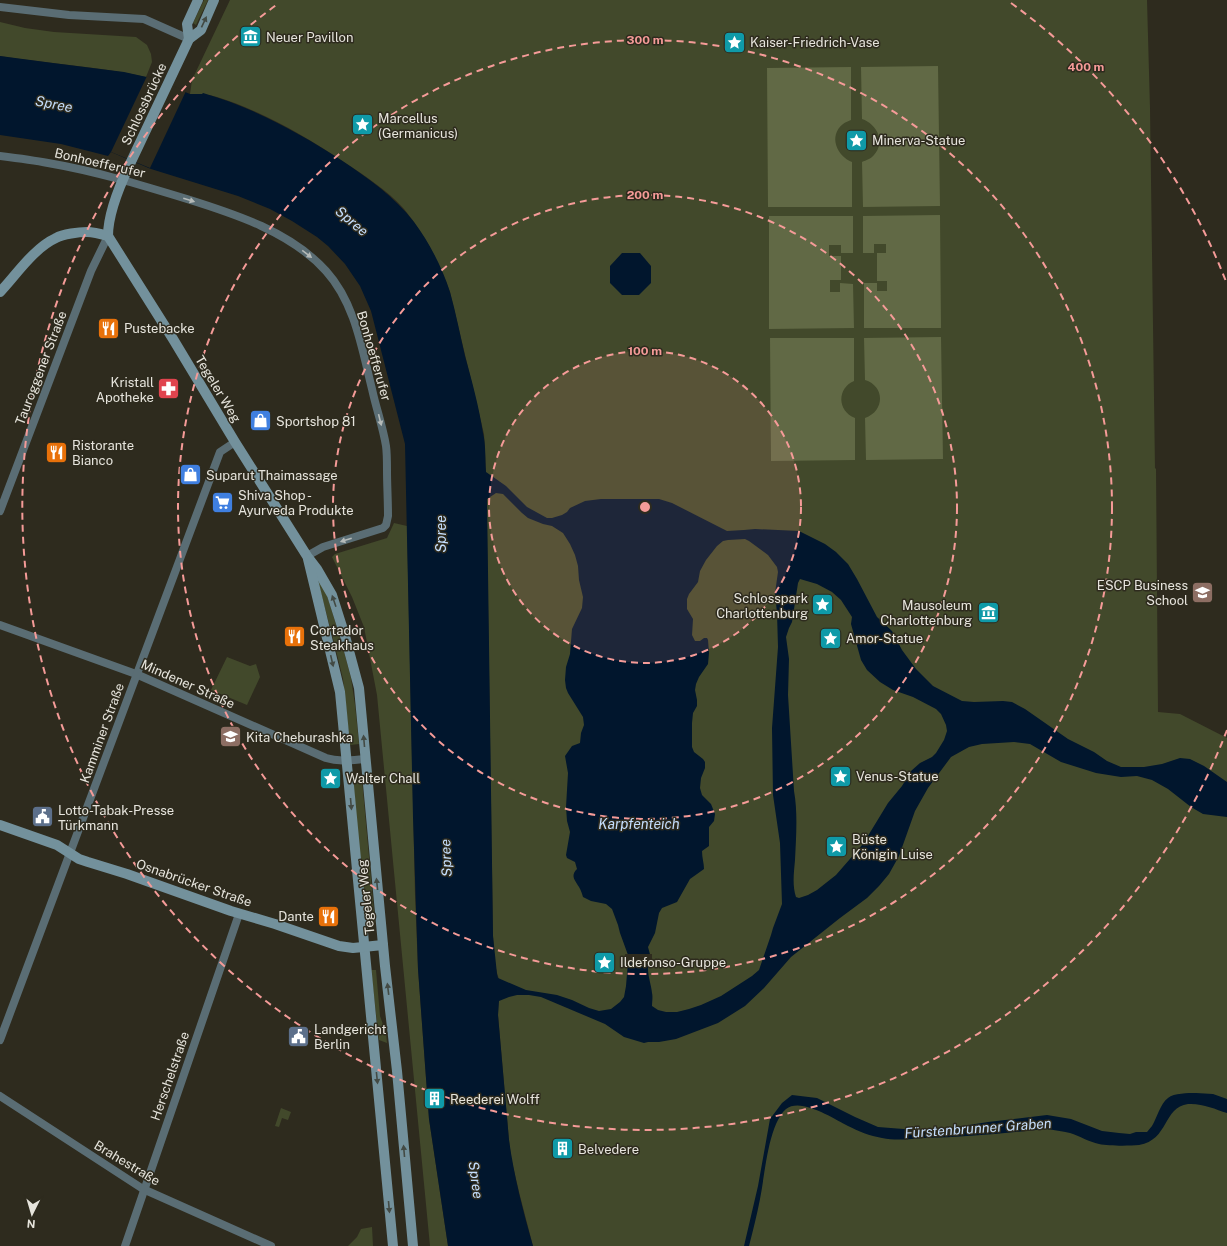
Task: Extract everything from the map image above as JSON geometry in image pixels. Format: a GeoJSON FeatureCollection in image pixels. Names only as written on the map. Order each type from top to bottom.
{"type":"FeatureCollection","features":[{"type":"Feature","properties":{"kind":"main road"},"geometry":{"type":"LineString","coordinates":[[198,0],[187,24],[189,39],[201,30],[214,0]]}},
{"type":"Feature","properties":{"kind":"main road","name":"Schlossbrücke"},"geometry":{"type":"LineString","coordinates":[[108,236],[110,220],[131,160],[189,39]]}},
{"type":"Feature","properties":{"kind":"main road"},"geometry":{"type":"LineString","coordinates":[[0,292],[33,255],[56,238],[88,232],[108,236]]}},
{"type":"Feature","properties":{"kind":"main road","name":"Tegeler Weg"},"geometry":{"type":"LineString","coordinates":[[108,236],[169,332],[235,442],[307,556],[317,569],[332,595],[345,636],[359,688],[413,1246]]}},
{"type":"Feature","properties":{"kind":"main road","name":"Tegeler Weg"},"geometry":{"type":"LineString","coordinates":[[307,556],[340,692],[393,1246]]}},
{"type":"Feature","properties":{"kind":"main road","name":"Osnabrücker Straße"},"geometry":{"type":"LineString","coordinates":[[0,825],[57,845],[88,862],[128,874],[239,914],[275,924],[340,946],[353,948],[383,945]]}},
{"type":"Feature","properties":{"kind":"street"},"geometry":{"type":"LineString","coordinates":[[0,7],[69,14],[144,18],[189,39]]}},
{"type":"Feature","properties":{"kind":"street","name":"Bonhoefferufer"},"geometry":{"type":"LineString","coordinates":[[0,156],[48,163],[123,180],[226,211],[274,232],[301,249],[314,259],[338,286],[348,306],[356,329],[386,446],[388,516],[386,525],[383,528],[323,547],[307,556]]}},
{"type":"Feature","properties":{"kind":"street","name":"Tauroggener Straße"},"geometry":{"type":"LineString","coordinates":[[0,511],[91,271],[108,236]]}},
{"type":"Feature","properties":{"kind":"street","name":"Kamminer Straße"},"geometry":{"type":"LineString","coordinates":[[0,1040],[220,452],[235,442]]}},
{"type":"Feature","properties":{"kind":"street","name":"Mindener Straße"},"geometry":{"type":"LineString","coordinates":[[0,625],[136,674],[326,758],[346,761],[365,759]]}},
{"type":"Feature","properties":{"kind":"street","name":"Herschelstraße"},"geometry":{"type":"LineString","coordinates":[[124,1246],[239,914]]}},
{"type":"Feature","properties":{"kind":"street","name":"Brahestraße"},"geometry":{"type":"LineString","coordinates":[[0,1096],[143,1189],[266,1245]]}},
{"type":"Feature","properties":{"kind":"green space"},"geometry":{"type":"Polygon","coordinates":[[[204,0],[208,0],[196,25],[193,23],[204,0]]]}},
{"type":"Feature","properties":{"kind":"green space","name":"Schlosspark Charlottenburg"},"geometry":{"type":"Polygon","coordinates":[[[230,0],[1147,0],[1155,469],[1156,468],[1158,712],[1180,714],[1227,738],[1227,1246],[533,1246],[511,1158],[498,1015],[499,979],[495,963],[493,936],[486,472],[484,434],[450,292],[436,259],[418,228],[404,209],[376,184],[314,143],[267,117],[217,97],[190,94],[192,80],[230,0]]]}},
{"type":"Feature","properties":{"kind":"green space"},"geometry":{"type":"Polygon","coordinates":[[[0,22],[25,28],[54,32],[136,37],[147,45],[151,54],[152,62],[146,77],[110,70],[0,56],[0,22]]]}},
{"type":"Feature","properties":{"kind":"green space"},"geometry":{"type":"Polygon","coordinates":[[[938,66],[940,206],[863,207],[862,162],[874,155],[878,150],[879,139],[876,129],[867,121],[862,119],[861,67],[938,66]]]}},
{"type":"Feature","properties":{"kind":"green space"},"geometry":{"type":"Polygon","coordinates":[[[851,67],[851,120],[844,123],[838,129],[835,140],[836,145],[842,155],[852,162],[852,207],[768,207],[767,68],[851,67]]]}},
{"type":"Feature","properties":{"kind":"green space"},"geometry":{"type":"Polygon","coordinates":[[[940,215],[941,328],[864,328],[864,283],[877,283],[877,291],[887,291],[887,281],[877,281],[877,253],[886,253],[886,244],[874,244],[874,253],[863,253],[863,216],[940,215]]]}},
{"type":"Feature","properties":{"kind":"green space"},"geometry":{"type":"Polygon","coordinates":[[[769,216],[853,216],[853,253],[841,253],[841,245],[829,245],[829,256],[841,256],[841,280],[830,280],[830,292],[840,292],[840,283],[853,284],[854,328],[769,329],[769,216]]]}},
{"type":"Feature","properties":{"kind":"green space"},"geometry":{"type":"Polygon","coordinates":[[[941,337],[943,459],[866,460],[865,418],[872,415],[876,410],[880,399],[876,387],[872,383],[865,380],[864,338],[941,337]]]}},
{"type":"Feature","properties":{"kind":"green space"},"geometry":{"type":"Polygon","coordinates":[[[770,338],[854,338],[854,381],[848,384],[844,389],[841,400],[845,410],[849,415],[855,418],[855,460],[771,461],[770,338]]]}},
{"type":"Feature","properties":{"kind":"green space"},"geometry":{"type":"Polygon","coordinates":[[[394,523],[407,526],[418,969],[429,1119],[448,1246],[430,1246],[377,695],[364,627],[352,597],[332,557],[335,554],[387,538],[394,523]]]}},
{"type":"Feature","properties":{"kind":"green space"},"geometry":{"type":"Polygon","coordinates":[[[317,578],[326,592],[351,678],[359,744],[350,745],[343,679],[317,578]]]}},
{"type":"Feature","properties":{"kind":"green space"},"geometry":{"type":"Polygon","coordinates":[[[227,657],[250,666],[256,664],[260,677],[247,705],[211,690],[227,657]]]}},
{"type":"Feature","properties":{"kind":"green space"},"geometry":{"type":"Polygon","coordinates":[[[353,780],[362,780],[375,923],[366,924],[353,780]]]}},
{"type":"Feature","properties":{"kind":"green space"},"geometry":{"type":"Polygon","coordinates":[[[371,970],[376,970],[380,1016],[386,1033],[387,1043],[379,1040],[371,970]]]}},
{"type":"Feature","properties":{"kind":"green space"},"geometry":{"type":"Polygon","coordinates":[[[281,1108],[291,1112],[288,1120],[282,1118],[279,1127],[275,1126],[281,1108]]]}},
{"type":"Feature","properties":{"kind":"green space"},"geometry":{"type":"Polygon","coordinates":[[[372,1227],[373,1246],[348,1246],[357,1237],[361,1229],[372,1227]]]}},
{"type":"Feature","properties":{"kind":"water"},"geometry":{"type":"Polygon","coordinates":[[[0,56],[124,72],[151,78],[190,94],[203,93],[239,105],[291,130],[341,160],[380,188],[398,204],[414,222],[425,238],[435,255],[450,292],[473,384],[485,442],[486,472],[506,486],[527,507],[547,518],[552,518],[562,515],[570,508],[585,501],[601,499],[659,499],[672,503],[727,531],[755,529],[799,531],[825,544],[848,564],[877,617],[892,631],[902,650],[916,669],[933,686],[962,701],[1012,702],[1025,709],[1068,739],[1094,752],[1107,761],[1121,767],[1144,767],[1162,764],[1180,758],[1190,759],[1204,766],[1227,782],[1227,817],[1203,814],[1191,807],[1168,789],[1152,780],[1137,776],[1121,777],[1096,773],[1061,762],[1030,744],[1014,742],[982,744],[969,747],[951,757],[928,788],[915,811],[899,856],[889,874],[879,886],[867,898],[791,957],[764,988],[745,1006],[718,1023],[676,1039],[644,1043],[624,1037],[605,1024],[541,997],[517,995],[499,1001],[498,1015],[509,1140],[513,1167],[533,1246],[448,1246],[429,1119],[418,969],[413,817],[405,444],[371,311],[360,286],[345,264],[328,246],[292,221],[270,209],[238,196],[151,169],[111,152],[108,156],[61,144],[0,135],[0,56]],[[496,493],[487,499],[493,936],[497,974],[498,978],[526,990],[557,995],[599,1011],[611,1009],[624,997],[628,955],[612,909],[606,904],[591,901],[583,897],[574,878],[575,871],[577,869],[575,862],[567,858],[566,855],[570,832],[567,821],[566,807],[568,773],[565,756],[572,746],[580,743],[584,725],[583,717],[568,693],[565,680],[566,667],[570,654],[572,629],[582,608],[583,597],[579,580],[578,566],[570,544],[563,533],[552,526],[528,518],[503,494],[496,493]],[[745,539],[723,541],[717,546],[706,560],[700,571],[698,582],[687,599],[687,609],[693,619],[692,635],[695,641],[700,641],[704,638],[707,638],[708,640],[708,664],[699,677],[695,690],[697,706],[693,713],[692,747],[694,752],[705,762],[700,788],[702,795],[711,804],[715,814],[714,821],[709,827],[709,846],[702,851],[704,869],[690,879],[677,902],[662,908],[659,913],[655,933],[648,947],[651,958],[648,970],[652,995],[652,1006],[658,1010],[666,1012],[677,1012],[689,1009],[721,996],[759,970],[782,904],[780,843],[773,795],[772,728],[778,647],[775,593],[778,572],[777,567],[768,555],[749,541],[745,539]],[[800,579],[798,583],[792,622],[786,637],[789,659],[788,695],[796,817],[794,883],[796,897],[799,898],[817,890],[836,875],[863,844],[888,803],[902,786],[911,771],[920,763],[932,757],[936,753],[944,740],[947,731],[941,714],[936,709],[913,697],[893,690],[880,682],[867,670],[861,660],[851,624],[852,617],[841,600],[832,592],[817,584],[800,579]]]}},
{"type":"Feature","properties":{"kind":"water"},"geometry":{"type":"Polygon","coordinates":[[[622,253],[640,253],[651,266],[651,283],[639,295],[622,295],[610,283],[610,266],[622,253]]]}},
{"type":"Feature","properties":{"kind":"water","name":"Fürstenbrunner Graben"},"geometry":{"type":"Polygon","coordinates":[[[1196,1093],[1213,1094],[1227,1099],[1227,1113],[1198,1104],[1180,1106],[1169,1117],[1156,1137],[1149,1142],[1130,1146],[1099,1144],[1070,1133],[1046,1129],[955,1137],[903,1140],[887,1139],[860,1131],[809,1107],[792,1106],[786,1109],[780,1116],[775,1126],[768,1151],[759,1205],[749,1246],[744,1246],[758,1186],[770,1119],[782,1103],[792,1095],[817,1098],[878,1127],[916,1130],[956,1127],[1047,1115],[1071,1119],[1102,1131],[1130,1134],[1136,1132],[1147,1132],[1152,1126],[1165,1101],[1171,1096],[1196,1093]]]}},
{"type":"Feature","properties":{"kind":"pier"},"geometry":{"type":"Polygon","coordinates":[[[147,76],[186,91],[150,168],[111,152],[147,76]]]}},
{"type":"Feature","properties":{"kind":"pier"},"geometry":{"type":"Polygon","coordinates":[[[625,954],[652,954],[652,960],[626,961],[625,954]]]}},
{"type":"Feature","properties":{"kind":"place","name":"Neuer Pavillon"},"geometry":{"type":"Point","coordinates":[250,37]}},
{"type":"Feature","properties":{"kind":"place","name":"Kaiser-Friedrich-Vase"},"geometry":{"type":"Point","coordinates":[735,42]}},
{"type":"Feature","properties":{"kind":"place","name":"Marcellus (Germanicus)"},"geometry":{"type":"Point","coordinates":[362,125]}},
{"type":"Feature","properties":{"kind":"place","name":"Minerva-Statue"},"geometry":{"type":"Point","coordinates":[857,140]}},
{"type":"Feature","properties":{"kind":"place","name":"Pustebacke"},"geometry":{"type":"Point","coordinates":[109,328]}},
{"type":"Feature","properties":{"kind":"place","name":"Kristall Apotheke"},"geometry":{"type":"Point","coordinates":[169,389]}},
{"type":"Feature","properties":{"kind":"place","name":"Sportshop 81"},"geometry":{"type":"Point","coordinates":[261,421]}},
{"type":"Feature","properties":{"kind":"place","name":"Ristorante Bianco"},"geometry":{"type":"Point","coordinates":[56,452]}},
{"type":"Feature","properties":{"kind":"place","name":"Suparut Thaimassage"},"geometry":{"type":"Point","coordinates":[190,475]}},
{"type":"Feature","properties":{"kind":"place","name":"Shiva Shop - Ayurveda Produkte"},"geometry":{"type":"Point","coordinates":[223,502]}},
{"type":"Feature","properties":{"kind":"place","name":"ESCP Business School"},"geometry":{"type":"Point","coordinates":[1203,592]}},
{"type":"Feature","properties":{"kind":"place","name":"Schlosspark Charlottenburg"},"geometry":{"type":"Point","coordinates":[823,605]}},
{"type":"Feature","properties":{"kind":"place","name":"Mausoleum Charlottenburg"},"geometry":{"type":"Point","coordinates":[988,612]}},
{"type":"Feature","properties":{"kind":"place","name":"Cortador Steakhaus"},"geometry":{"type":"Point","coordinates":[294,637]}},
{"type":"Feature","properties":{"kind":"place","name":"Amor-Statue"},"geometry":{"type":"Point","coordinates":[830,638]}},
{"type":"Feature","properties":{"kind":"place","name":"Kita Cheburashka"},"geometry":{"type":"Point","coordinates":[231,737]}},
{"type":"Feature","properties":{"kind":"place","name":"Venus-Statue"},"geometry":{"type":"Point","coordinates":[841,776]}},
{"type":"Feature","properties":{"kind":"place","name":"Walter Chall"},"geometry":{"type":"Point","coordinates":[331,778]}},
{"type":"Feature","properties":{"kind":"place","name":"Lotto-Tabak-Presse Türkmann"},"geometry":{"type":"Point","coordinates":[43,817]}},
{"type":"Feature","properties":{"kind":"place","name":"Büste Königin Luise"},"geometry":{"type":"Point","coordinates":[836,846]}},
{"type":"Feature","properties":{"kind":"place","name":"Dante"},"geometry":{"type":"Point","coordinates":[329,916]}},
{"type":"Feature","properties":{"kind":"place","name":"Ildefonso-Gruppe"},"geometry":{"type":"Point","coordinates":[605,962]}},
{"type":"Feature","properties":{"kind":"place","name":"Landgericht Berlin"},"geometry":{"type":"Point","coordinates":[298,1036]}},
{"type":"Feature","properties":{"kind":"place","name":"Reederei Wolff"},"geometry":{"type":"Point","coordinates":[434,1099]}},
{"type":"Feature","properties":{"kind":"place","name":"Belvedere"},"geometry":{"type":"Point","coordinates":[563,1149]}},
{"type":"Feature","properties":{"kind":"water label","name":"Spree"},"geometry":{"type":"Point","coordinates":[54,104]}},
{"type":"Feature","properties":{"kind":"water label","name":"Spree"},"geometry":{"type":"Point","coordinates":[352,221]}},
{"type":"Feature","properties":{"kind":"water label","name":"Spree"},"geometry":{"type":"Point","coordinates":[441,534]}},
{"type":"Feature","properties":{"kind":"water label","name":"Karpfenteich"},"geometry":{"type":"Point","coordinates":[639,824]}},
{"type":"Feature","properties":{"kind":"water label","name":"Spree"},"geometry":{"type":"Point","coordinates":[446,858]}},
{"type":"Feature","properties":{"kind":"water label","name":"Spree"},"geometry":{"type":"Point","coordinates":[476,1180]}}]}
